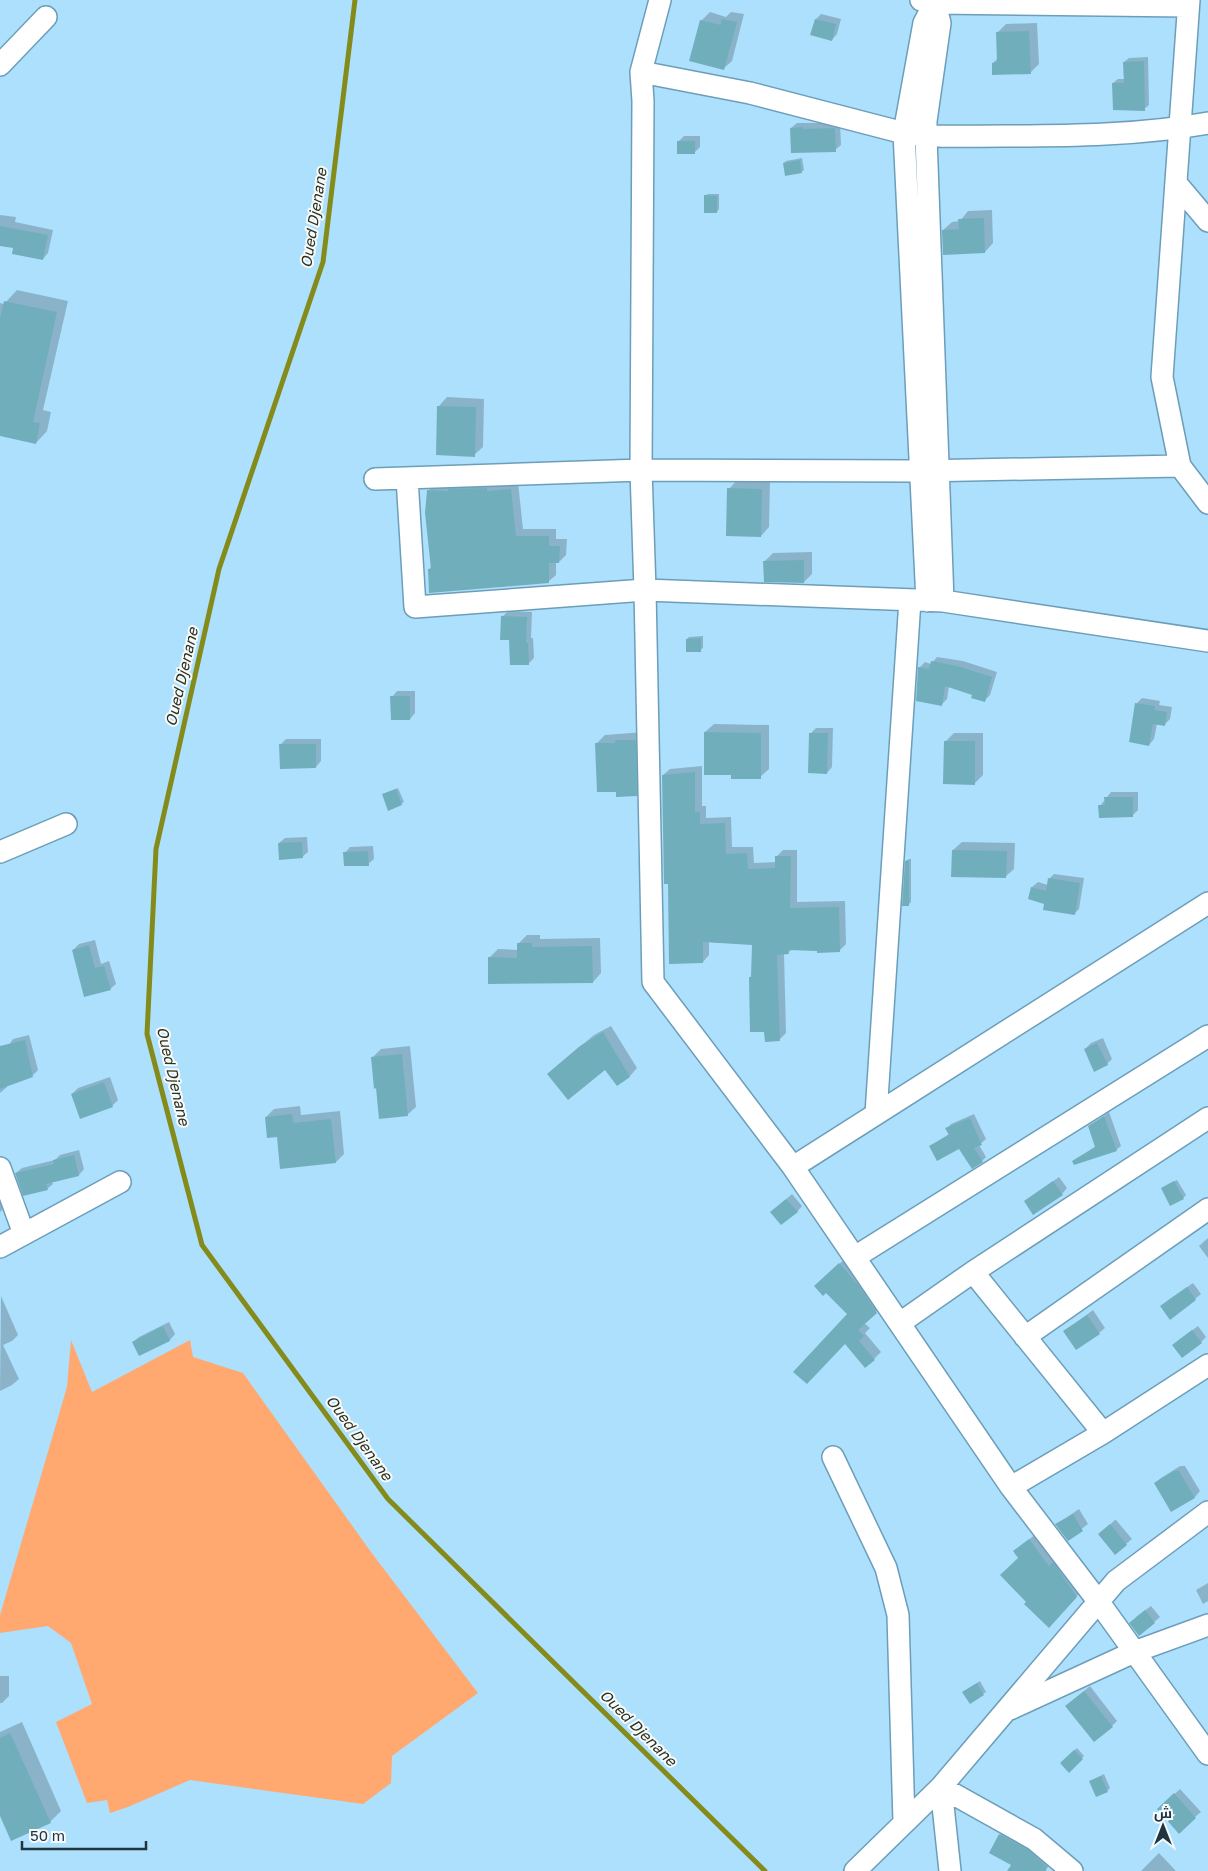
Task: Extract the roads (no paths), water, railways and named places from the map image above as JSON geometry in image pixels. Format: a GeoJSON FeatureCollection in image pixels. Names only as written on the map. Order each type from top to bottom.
{"type":"FeatureCollection","features":[{"type":"Feature","properties":{"kind":"street"},"geometry":{"type":"LineString","coordinates":[[660,0],[641,72],[643,100],[641,470],[653,982],[793,1167],[1011,1486],[1098,1601],[1208,1754]]}},
{"type":"Feature","properties":{"kind":"street"},"geometry":{"type":"LineString","coordinates":[[931,1],[1188,3],[1162,377],[1180,466],[1208,503]]}},
{"type":"Feature","properties":{"kind":"street"},"geometry":{"type":"LineString","coordinates":[[929,471],[904,133],[924,23],[931,1]]}},
{"type":"Feature","properties":{"kind":"street"},"geometry":{"type":"LineString","coordinates":[[876,1114],[927,600],[929,471],[926,121],[940,23],[931,1]]}},
{"type":"Feature","properties":{"kind":"street"},"geometry":{"type":"LineString","coordinates":[[0,65],[46,17]]}},
{"type":"Feature","properties":{"kind":"street"},"geometry":{"type":"LineString","coordinates":[[641,72],[750,92],[904,133],[926,137],[1050,136],[1180,128],[1208,123]]}},
{"type":"Feature","properties":{"kind":"street"},"geometry":{"type":"LineString","coordinates":[[1176,183],[1208,221]]}},
{"type":"Feature","properties":{"kind":"street"},"geometry":{"type":"LineString","coordinates":[[376,479],[641,470],[929,471],[1180,466]]}},
{"type":"Feature","properties":{"kind":"street"},"geometry":{"type":"LineString","coordinates":[[407,478],[415,607],[645,590],[927,600],[1208,642]]}},
{"type":"Feature","properties":{"kind":"street"},"geometry":{"type":"LineString","coordinates":[[0,852],[66,824]]}},
{"type":"Feature","properties":{"kind":"street"},"geometry":{"type":"LineString","coordinates":[[793,1167],[1208,903]]}},
{"type":"Feature","properties":{"kind":"street"},"geometry":{"type":"LineString","coordinates":[[855,1257],[1208,1036]]}},
{"type":"Feature","properties":{"kind":"street"},"geometry":{"type":"LineString","coordinates":[[900,1323],[973,1272],[1208,1118]]}},
{"type":"Feature","properties":{"kind":"street"},"geometry":{"type":"LineString","coordinates":[[0,1168],[24,1234]]}},
{"type":"Feature","properties":{"kind":"street"},"geometry":{"type":"LineString","coordinates":[[0,1247],[120,1182]]}},
{"type":"Feature","properties":{"kind":"street"},"geometry":{"type":"LineString","coordinates":[[1025,1336],[1208,1209]]}},
{"type":"Feature","properties":{"kind":"street"},"geometry":{"type":"LineString","coordinates":[[973,1272],[1103,1433]]}},
{"type":"Feature","properties":{"kind":"street"},"geometry":{"type":"LineString","coordinates":[[1011,1486],[1103,1433],[1208,1364]]}},
{"type":"Feature","properties":{"kind":"street"},"geometry":{"type":"LineString","coordinates":[[834,1457],[886,1568],[898,1615],[904,1822]]}},
{"type":"Feature","properties":{"kind":"street"},"geometry":{"type":"LineString","coordinates":[[855,1871],[941,1787],[1116,1581],[1208,1512]]}},
{"type":"Feature","properties":{"kind":"street"},"geometry":{"type":"LineString","coordinates":[[1005,1711],[1134,1652],[1208,1626]]}},
{"type":"Feature","properties":{"kind":"street"},"geometry":{"type":"LineString","coordinates":[[941,1787],[950,1871]]}},
{"type":"Feature","properties":{"kind":"street"},"geometry":{"type":"LineString","coordinates":[[941,1787],[1034,1839],[1072,1871]]}},
{"type":"Feature","properties":{"kind":"waterway","name":"Oued Djenane"},"geometry":{"type":"LineString","coordinates":[[355,0],[323,262],[219,569],[156,849],[147,1034],[202,1245],[388,1499],[765,1871]]}}]}
